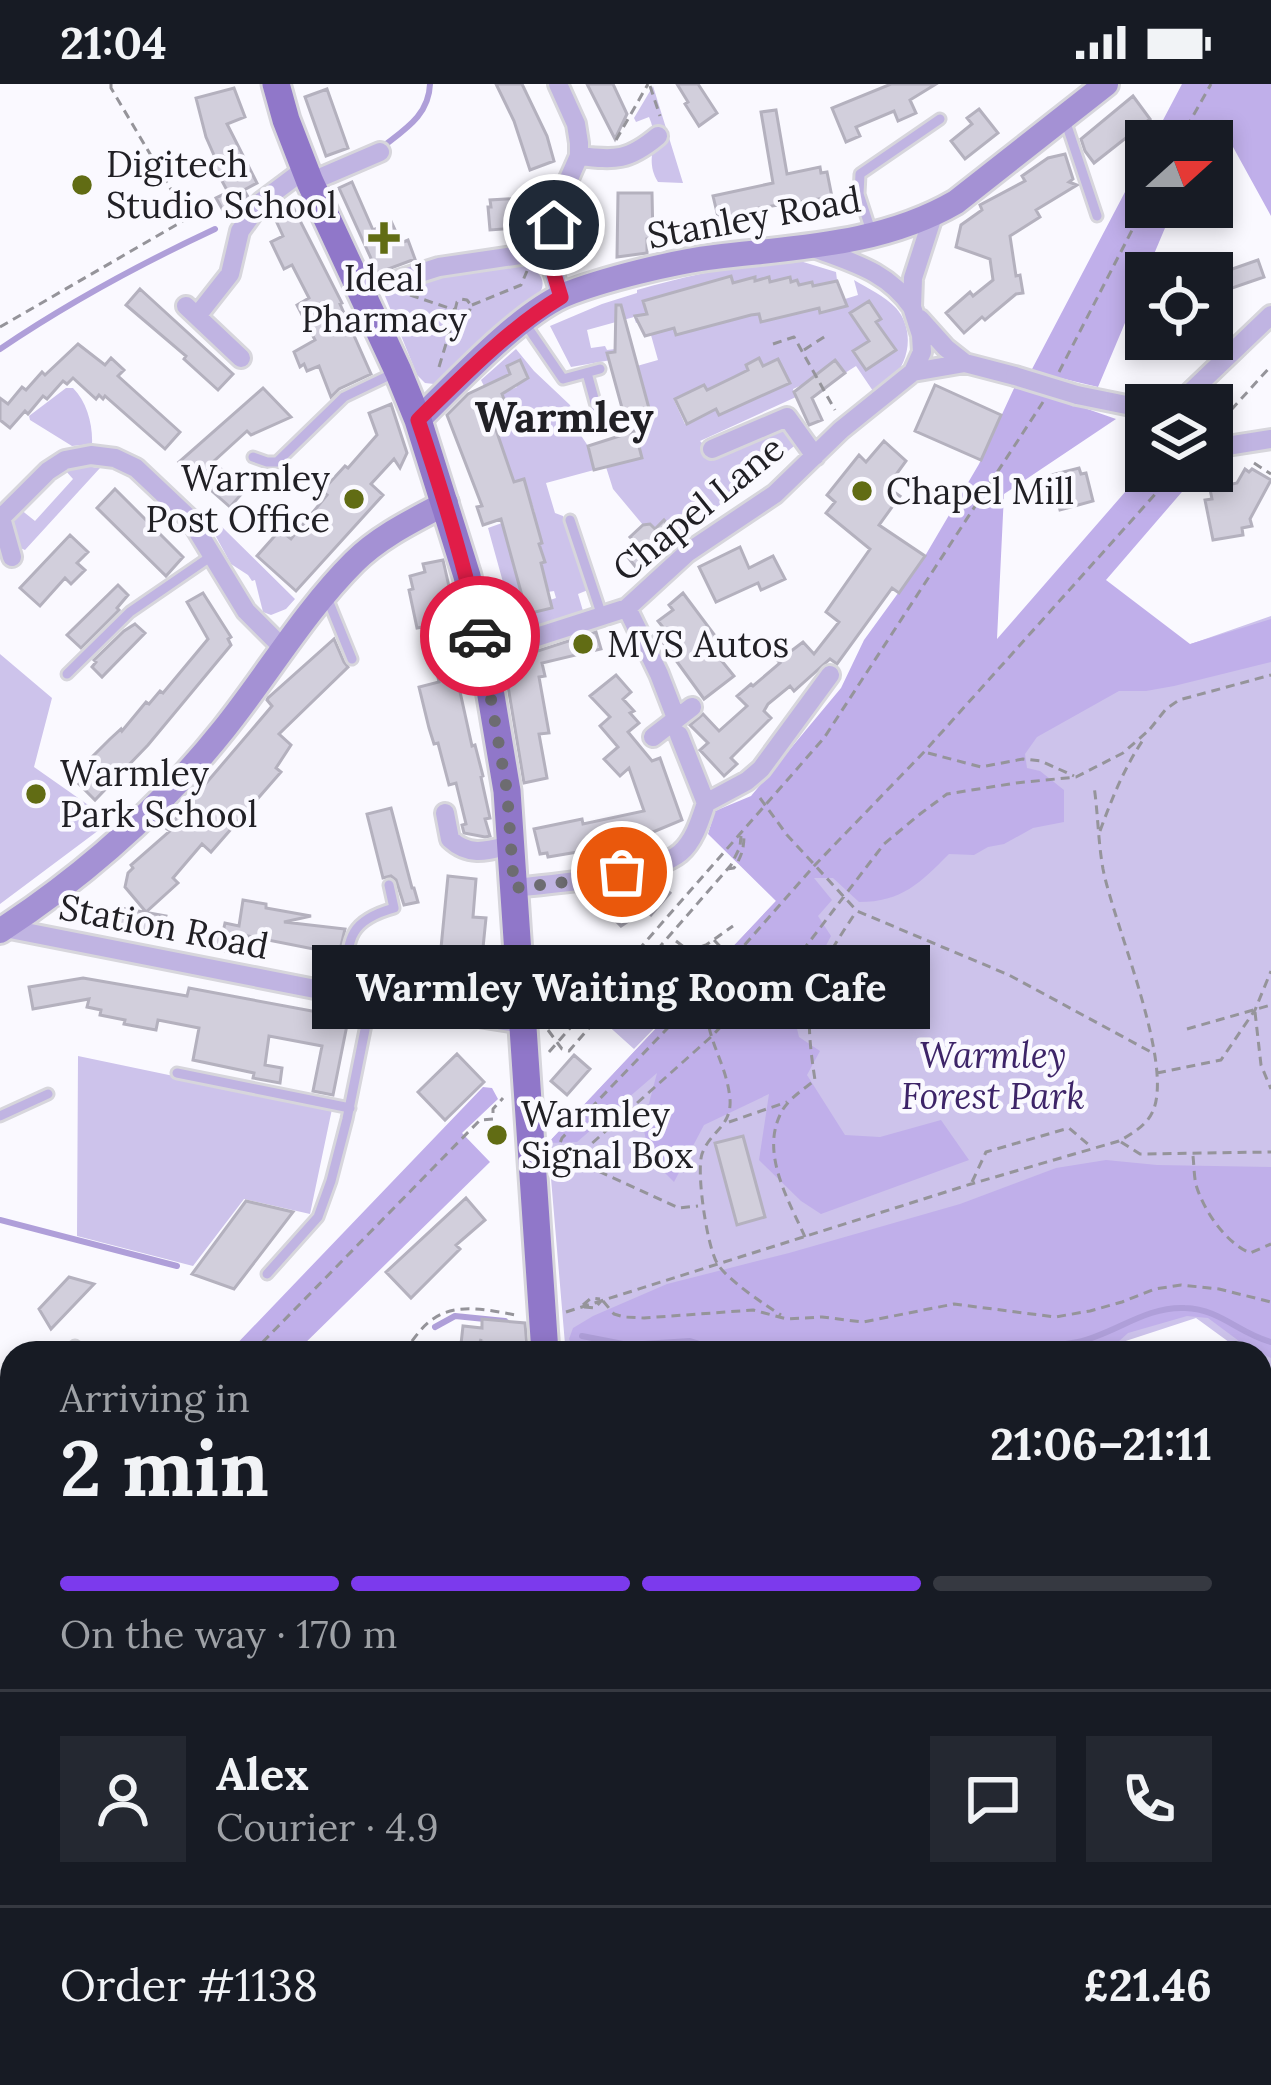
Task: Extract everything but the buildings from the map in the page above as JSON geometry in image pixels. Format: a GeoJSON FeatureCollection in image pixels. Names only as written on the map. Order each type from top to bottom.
{"type":"FeatureCollection","features":[{"type":"Feature","properties":{"kind":"main road"},"geometry":{"type":"LineString","coordinates":[[276,84],[307,176],[418,420],[467,576],[484,654],[507,791],[545,1341]]}},
{"type":"Feature","properties":{"kind":"street"},"geometry":{"type":"LineString","coordinates":[[558,84],[576,124],[579,149],[541,252],[561,297]]}},
{"type":"Feature","properties":{"kind":"street","name":"Stanley Road"},"geometry":{"type":"LineString","coordinates":[[418,420],[524,322],[561,297],[695,260],[814,248],[933,216],[1106,84]]}},
{"type":"Feature","properties":{"kind":"street"},"geometry":{"type":"LineString","coordinates":[[579,149],[615,160],[637,154],[658,136]]}},
{"type":"Feature","properties":{"kind":"street"},"geometry":{"type":"LineString","coordinates":[[241,358],[191,311],[230,274],[241,232],[261,202],[307,176],[380,152]]}},
{"type":"Feature","properties":{"kind":"street"},"geometry":{"type":"LineString","coordinates":[[913,372],[922,352],[913,310],[913,278],[933,216]]}},
{"type":"Feature","properties":{"kind":"street"},"geometry":{"type":"LineString","coordinates":[[814,248],[883,276],[965,363],[1125,405]]}},
{"type":"Feature","properties":{"kind":"street"},"geometry":{"type":"LineString","coordinates":[[393,286],[439,268],[541,252]]}},
{"type":"Feature","properties":{"kind":"street"},"geometry":{"type":"LineString","coordinates":[[1198,384],[1271,315]]}},
{"type":"Feature","properties":{"kind":"street"},"geometry":{"type":"LineString","coordinates":[[913,372],[965,363]]}},
{"type":"Feature","properties":{"kind":"street","name":"Chapel Lane"},"geometry":{"type":"LineString","coordinates":[[484,654],[627,608],[687,553],[775,494],[845,427],[913,372]]}},
{"type":"Feature","properties":{"kind":"street","name":"Chapel Lane"},"geometry":{"type":"LineString","coordinates":[[712,449],[787,417],[814,456]]}},
{"type":"Feature","properties":{"kind":"street"},"geometry":{"type":"LineString","coordinates":[[1233,438],[1271,439]]}},
{"type":"Feature","properties":{"kind":"street"},"geometry":{"type":"LineString","coordinates":[[12,556],[0,518],[47,471],[65,460],[91,455],[115,458],[136,468],[190,519],[246,611],[282,647]]}},
{"type":"Feature","properties":{"kind":"street"},"geometry":{"type":"LineString","coordinates":[[3,930],[121,839],[173,788],[354,562],[396,529],[446,503]]}},
{"type":"Feature","properties":{"kind":"street"},"geometry":{"type":"LineString","coordinates":[[514,888],[653,866],[679,854],[696,831],[706,803],[682,720],[627,608]]}},
{"type":"Feature","properties":{"kind":"street"},"geometry":{"type":"LineString","coordinates":[[706,803],[760,769],[830,675]]}},
{"type":"Feature","properties":{"kind":"street"},"geometry":{"type":"LineString","coordinates":[[652,737],[682,720]]}},
{"type":"Feature","properties":{"kind":"street"},"geometry":{"type":"LineString","coordinates":[[445,813],[450,839],[464,850],[476,853],[511,845]]}},
{"type":"Feature","properties":{"kind":"street","name":"Station Road"},"geometry":{"type":"LineString","coordinates":[[3,930],[523,1024]]}},
{"type":"Feature","properties":{"kind":"lane"},"geometry":{"type":"LineString","coordinates":[[1064,118],[1097,216]]}},
{"type":"Feature","properties":{"kind":"lane"},"geometry":{"type":"LineString","coordinates":[[872,235],[857,185],[860,174],[940,119]]}},
{"type":"Feature","properties":{"kind":"lane"},"geometry":{"type":"LineString","coordinates":[[524,322],[563,379],[600,369]]}},
{"type":"Feature","properties":{"kind":"lane"},"geometry":{"type":"LineString","coordinates":[[253,457],[277,462],[344,397],[398,371]]}},
{"type":"Feature","properties":{"kind":"lane"},"geometry":{"type":"LineString","coordinates":[[587,373],[598,412]]}},
{"type":"Feature","properties":{"kind":"lane"},"geometry":{"type":"LineString","coordinates":[[571,520],[602,616]]}},
{"type":"Feature","properties":{"kind":"lane"},"geometry":{"type":"LineString","coordinates":[[67,674],[130,612],[213,556]]}},
{"type":"Feature","properties":{"kind":"lane"},"geometry":{"type":"LineString","coordinates":[[326,595],[352,659]]}},
{"type":"Feature","properties":{"kind":"lane"},"geometry":{"type":"LineString","coordinates":[[344,995],[352,932],[371,915],[394,908],[389,885]]}},
{"type":"Feature","properties":{"kind":"lane"},"geometry":{"type":"LineString","coordinates":[[267,1274],[318,1217],[350,1108],[371,1000]]}},
{"type":"Feature","properties":{"kind":"lane"},"geometry":{"type":"LineString","coordinates":[[177,1073],[350,1108]]}},
{"type":"Feature","properties":{"kind":"lane"},"geometry":{"type":"LineString","coordinates":[[0,1116],[48,1094]]}},
{"type":"Feature","properties":{"kind":"path"},"geometry":{"type":"LineString","coordinates":[[0,327],[183,221],[179,203],[111,84]]}},
{"type":"Feature","properties":{"kind":"path"},"geometry":{"type":"LineString","coordinates":[[579,149],[616,140],[649,84]]}},
{"type":"Feature","properties":{"kind":"path"},"geometry":{"type":"LineString","coordinates":[[649,84],[663,128],[658,136]]}},
{"type":"Feature","properties":{"kind":"path"},"geometry":{"type":"LineString","coordinates":[[1191,120],[1211,84]]}},
{"type":"Feature","properties":{"kind":"path"},"geometry":{"type":"LineString","coordinates":[[1055,380],[1133,228]]}},
{"type":"Feature","properties":{"kind":"path"},"geometry":{"type":"LineString","coordinates":[[471,305],[521,285],[541,252]]}},
{"type":"Feature","properties":{"kind":"path"},"geometry":{"type":"LineString","coordinates":[[393,286],[456,311],[464,316],[471,305],[460,299],[455,304],[456,311],[437,374],[444,395]]}},
{"type":"Feature","properties":{"kind":"path"},"geometry":{"type":"LineString","coordinates":[[802,351],[827,335]]}},
{"type":"Feature","properties":{"kind":"path"},"geometry":{"type":"LineString","coordinates":[[773,344],[794,337],[845,427]]}},
{"type":"Feature","properties":{"kind":"path"},"geometry":{"type":"LineString","coordinates":[[1233,418],[1271,366]]}},
{"type":"Feature","properties":{"kind":"path"},"geometry":{"type":"LineString","coordinates":[[1045,399],[824,738],[767,806],[814,866],[857,910],[1009,975],[1153,1053]]}},
{"type":"Feature","properties":{"kind":"path"},"geometry":{"type":"LineString","coordinates":[[562,1138],[924,752],[1157,492]]}},
{"type":"Feature","properties":{"kind":"path"},"geometry":{"type":"LineString","coordinates":[[1100,832],[1132,756],[1166,709],[1179,700],[1271,675]]}},
{"type":"Feature","properties":{"kind":"path"},"geometry":{"type":"LineString","coordinates":[[570,1163],[712,1036],[762,982],[797,958],[884,844],[947,794],[1076,776],[1123,753],[1149,730]]}},
{"type":"Feature","properties":{"kind":"path"},"geometry":{"type":"LineString","coordinates":[[924,752],[981,767],[1023,759],[1041,761],[1076,776]]}},
{"type":"Feature","properties":{"kind":"path"},"geometry":{"type":"LineString","coordinates":[[413,1341],[428,1322],[451,1310],[475,1308],[544,1320],[581,1307],[591,1298],[602,1300],[805,1238],[1119,1141],[1138,1130],[1153,1113],[1157,1090],[1153,1053],[1103,869],[1094,786]]}},
{"type":"Feature","properties":{"kind":"path"},"geometry":{"type":"LineString","coordinates":[[569,1051],[727,869],[742,834]]}},
{"type":"Feature","properties":{"kind":"path"},"geometry":{"type":"LineString","coordinates":[[805,1238],[774,1159],[779,1115],[815,1080],[808,1038],[809,1002],[815,979],[857,910]]}},
{"type":"Feature","properties":{"kind":"path"},"geometry":{"type":"LineString","coordinates":[[615,1028],[689,951],[733,926]]}},
{"type":"Feature","properties":{"kind":"path"},"geometry":{"type":"LineString","coordinates":[[714,940],[732,960]]}},
{"type":"Feature","properties":{"kind":"path"},"geometry":{"type":"LineString","coordinates":[[676,941],[689,951]]}},
{"type":"Feature","properties":{"kind":"path"},"geometry":{"type":"LineString","coordinates":[[653,965],[664,975],[670,967],[674,970]]}},
{"type":"Feature","properties":{"kind":"path"},"geometry":{"type":"LineString","coordinates":[[1155,1074],[1221,1060],[1255,1010],[1271,970]]}},
{"type":"Feature","properties":{"kind":"path"},"geometry":{"type":"LineString","coordinates":[[652,980],[659,986]]}},
{"type":"Feature","properties":{"kind":"path"},"geometry":{"type":"LineString","coordinates":[[713,981],[705,1003],[730,1102],[727,1123]]}},
{"type":"Feature","properties":{"kind":"path"},"geometry":{"type":"LineString","coordinates":[[1187,1029],[1271,1005]]}},
{"type":"Feature","properties":{"kind":"path"},"geometry":{"type":"LineString","coordinates":[[1255,1010],[1261,1065],[1271,1090]]}},
{"type":"Feature","properties":{"kind":"path"},"geometry":{"type":"LineString","coordinates":[[788,1319],[756,1299],[717,1264],[702,1206],[701,1156],[727,1123],[789,1101]]}},
{"type":"Feature","properties":{"kind":"path"},"geometry":{"type":"LineString","coordinates":[[971,1184],[986,1152],[1069,1128],[1092,1148]]}},
{"type":"Feature","properties":{"kind":"path"},"geometry":{"type":"LineString","coordinates":[[1119,1141],[1140,1154],[1271,1152]]}},
{"type":"Feature","properties":{"kind":"path"},"geometry":{"type":"LineString","coordinates":[[1193,1155],[1196,1185],[1216,1224],[1237,1247],[1250,1253],[1271,1244]]}},
{"type":"Feature","properties":{"kind":"path"},"geometry":{"type":"LineString","coordinates":[[554,1157],[598,1171],[679,1208],[702,1206]]}},
{"type":"Feature","properties":{"kind":"path"},"geometry":{"type":"LineString","coordinates":[[602,1300],[614,1315],[624,1317],[753,1310],[788,1319],[862,1322],[954,1304],[1055,1317],[1181,1285],[1271,1302]]}},
{"type":"Feature","properties":{"kind":"path"},"geometry":{"type":"LineString","coordinates":[[581,1307],[595,1308],[602,1300]]}},
{"type":"Feature","properties":{"kind":"green space"},"geometry":{"type":"Polygon","coordinates":[[[653,86],[683,183],[658,182],[652,165],[649,117],[636,122],[634,118],[653,86]]]}},
{"type":"Feature","properties":{"kind":"green space"},"geometry":{"type":"Polygon","coordinates":[[[800,261],[836,272],[837,280],[813,286],[791,282],[789,277],[770,282],[768,277],[755,281],[754,277],[741,282],[751,316],[759,314],[761,322],[791,311],[793,315],[819,308],[821,313],[832,303],[858,295],[854,280],[887,300],[902,316],[908,345],[902,364],[873,391],[856,366],[845,373],[835,361],[793,389],[796,397],[700,441],[712,453],[784,423],[798,443],[679,537],[664,521],[655,529],[643,525],[613,489],[606,467],[641,458],[625,419],[649,412],[637,366],[658,360],[647,321],[636,323],[634,317],[587,330],[591,348],[605,346],[617,353],[611,360],[571,367],[550,326],[637,290],[708,272],[800,261]],[[730,276],[644,300],[653,334],[669,330],[667,320],[686,315],[691,331],[742,317],[730,276]],[[758,359],[746,365],[748,370],[674,400],[685,424],[790,382],[758,359]]]}},
{"type":"Feature","properties":{"kind":"green space"},"geometry":{"type":"Polygon","coordinates":[[[528,266],[542,280],[536,297],[496,325],[434,384],[425,383],[417,375],[385,296],[387,289],[462,271],[528,266]]]}},
{"type":"Feature","properties":{"kind":"green space"},"geometry":{"type":"Polygon","coordinates":[[[516,349],[570,405],[594,470],[546,483],[555,513],[563,516],[588,590],[578,594],[583,611],[527,631],[514,622],[488,528],[502,523],[551,608],[550,600],[556,598],[554,591],[548,592],[544,561],[528,516],[535,513],[527,488],[481,504],[477,494],[510,480],[481,389],[490,399],[517,387],[510,374],[484,386],[481,380],[516,349]]]}},
{"type":"Feature","properties":{"kind":"green space"},"geometry":{"type":"Polygon","coordinates":[[[66,388],[73,388],[85,407],[92,444],[72,446],[30,420],[29,416],[66,388]]]}},
{"type":"Feature","properties":{"kind":"green space"},"geometry":{"type":"Polygon","coordinates":[[[77,465],[100,468],[25,550],[18,547],[13,527],[16,513],[20,509],[35,521],[73,479],[65,470],[77,465]]]}},
{"type":"Feature","properties":{"kind":"green space"},"geometry":{"type":"Polygon","coordinates":[[[221,526],[295,599],[286,609],[271,615],[263,612],[255,580],[231,564],[214,533],[221,526]]]}},
{"type":"Feature","properties":{"kind":"green space","name":"Warmley Forest Park"},"geometry":{"type":"Polygon","coordinates":[[[1271,616],[1271,1341],[1228,1341],[1196,1318],[1126,1341],[565,1341],[548,1143],[776,901],[999,643],[1188,645],[1271,616]]]}},
{"type":"Feature","properties":{"kind":"green space","name":"Warmley Park School"},"geometry":{"type":"Polygon","coordinates":[[[0,654],[52,698],[34,767],[111,821],[0,904],[0,654]]]}},
{"type":"Feature","properties":{"kind":"green space"},"geometry":{"type":"Polygon","coordinates":[[[668,949],[700,981],[634,1049],[604,1022],[639,981],[646,987],[657,974],[651,968],[668,949]]]}},
{"type":"Feature","properties":{"kind":"green space"},"geometry":{"type":"Polygon","coordinates":[[[78,1056],[332,1109],[310,1214],[244,1199],[193,1266],[77,1236],[78,1056]]]}},
{"type":"Feature","properties":{"kind":"shaded area"},"geometry":{"type":"Polygon","coordinates":[[[1182,84],[1271,84],[1271,216],[1233,147],[1233,120],[1163,120],[1182,84]]]}},
{"type":"Feature","properties":{"kind":"shaded area"},"geometry":{"type":"Polygon","coordinates":[[[1125,192],[1125,228],[1165,228],[1155,252],[1125,252],[1125,323],[1098,387],[1031,371],[1125,192]]]}},
{"type":"Feature","properties":{"kind":"shaded area"},"geometry":{"type":"Polygon","coordinates":[[[1016,384],[1116,419],[1004,494],[997,639],[1125,492],[1182,492],[1106,580],[1190,644],[1271,619],[1271,662],[1174,686],[1119,691],[1037,737],[1025,754],[1027,768],[1040,771],[1064,790],[1064,822],[1033,828],[974,855],[949,854],[919,882],[887,899],[859,902],[833,878],[814,878],[832,900],[818,916],[831,936],[808,980],[790,1000],[799,1037],[820,1051],[807,1075],[845,1135],[880,1137],[941,1120],[969,1160],[821,1214],[759,1160],[769,1094],[704,1125],[674,1182],[650,1158],[643,1126],[657,1073],[577,1142],[548,1143],[776,901],[708,834],[715,811],[751,796],[841,688],[864,640],[925,556],[979,464],[1016,384]]]}},
{"type":"Feature","properties":{"kind":"shaded area"},"geometry":{"type":"Polygon","coordinates":[[[483,1087],[492,1088],[498,1099],[462,1133],[490,1162],[307,1341],[240,1341],[483,1087]]]}},
{"type":"Feature","properties":{"kind":"shaded area"},"geometry":{"type":"Polygon","coordinates":[[[1106,1160],[1271,1167],[1271,1341],[1239,1341],[1208,1318],[1187,1316],[1128,1333],[1119,1341],[569,1339],[573,1328],[593,1316],[667,1284],[960,1204],[1056,1168],[1106,1160]]]}},
{"type":"Feature","properties":{"kind":"waterway"},"geometry":{"type":"LineString","coordinates":[[385,145],[421,112],[430,84]]}},
{"type":"Feature","properties":{"kind":"waterway"},"geometry":{"type":"LineString","coordinates":[[0,349],[105,285],[215,229]]}},
{"type":"Feature","properties":{"kind":"waterway"},"geometry":{"type":"LineString","coordinates":[[0,1220],[177,1266]]}},
{"type":"Feature","properties":{"kind":"waterway"},"geometry":{"type":"LineString","coordinates":[[1081,1341],[1143,1316],[1185,1308],[1209,1312],[1269,1341]]}},
{"type":"Feature","properties":{"kind":"waterway"},"geometry":{"type":"LineString","coordinates":[[435,1327],[455,1316],[505,1321]]}},
{"type":"Feature","properties":{"kind":"waterway"},"geometry":{"type":"LineString","coordinates":[[582,1336],[608,1341]]}},
{"type":"Feature","properties":{"kind":"way so far"},"geometry":{"type":"LineString","coordinates":[[480,636],[507,791],[514,888],[622,872]]}},
{"type":"Feature","properties":{"kind":"place","name":"Digitech Studio School"},"geometry":{"type":"Point","coordinates":[82,185]}},
{"type":"Feature","properties":{"kind":"place","name":"Ideal Pharmacy"},"geometry":{"type":"Point","coordinates":[384,238]}},
{"type":"Feature","properties":{"kind":"place","name":"Chapel Mill"},"geometry":{"type":"Point","coordinates":[862,491]}},
{"type":"Feature","properties":{"kind":"place","name":"Warmley Post Office"},"geometry":{"type":"Point","coordinates":[354,499]}},
{"type":"Feature","properties":{"kind":"place","name":"MVS Autos"},"geometry":{"type":"Point","coordinates":[583,644]}},
{"type":"Feature","properties":{"kind":"place","name":"Warmley Park School"},"geometry":{"type":"Point","coordinates":[36,794]}},
{"type":"Feature","properties":{"kind":"place","name":"Warmley Waiting Room Cafe"},"geometry":{"type":"Point","coordinates":[622,872]}},
{"type":"Feature","properties":{"kind":"place","name":"Warmley Signal Box"},"geometry":{"type":"Point","coordinates":[497,1135]}},
{"type":"Feature","properties":{"kind":"district","name":"Warmley"},"geometry":{"type":"Point","coordinates":[564,417]}},
{"type":"Feature","properties":{"kind":"route"},"geometry":{"type":"LineString","coordinates":[[480,636],[467,576],[418,420],[489,351],[561,297],[547,251],[554,225]]}}]}
